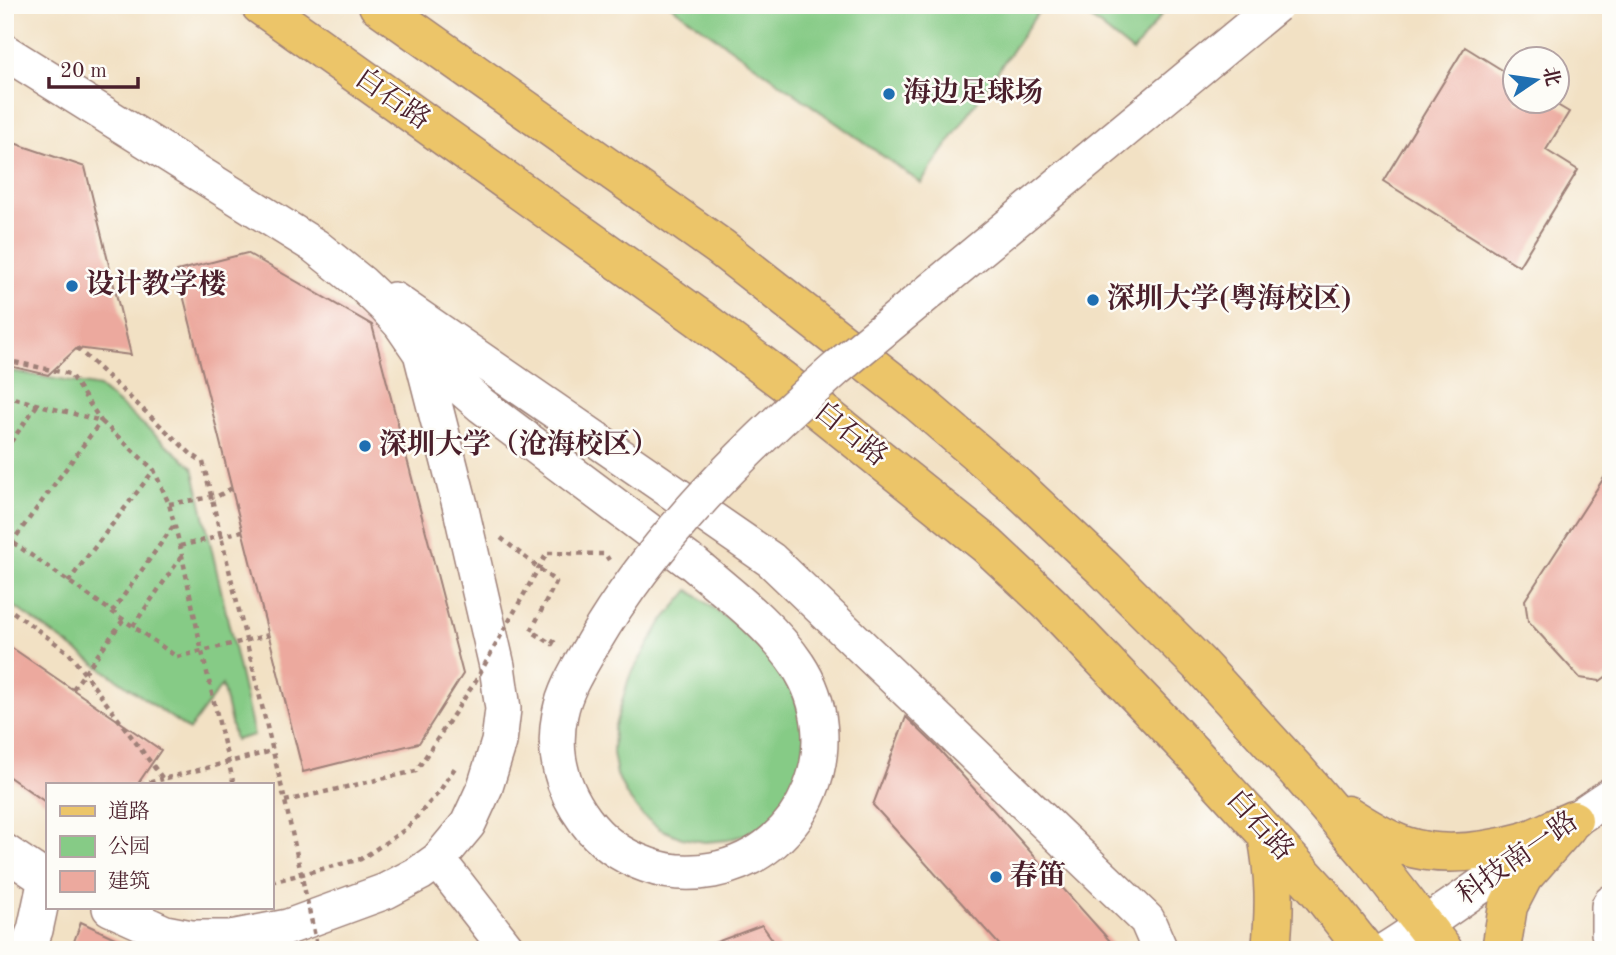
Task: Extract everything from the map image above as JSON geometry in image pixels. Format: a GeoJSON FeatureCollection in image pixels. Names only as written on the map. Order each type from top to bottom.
{"type":"FeatureCollection","features":[{"type":"Feature","properties":{"kind":"main road","name":"白石路"},"geometry":{"type":"LineString","coordinates":[[260,5],[699,317],[783,381],[986,545],[1051,604],[1196,757],[1317,889],[1365,950]]}},
{"type":"Feature","properties":{"kind":"main road"},"geometry":{"type":"LineString","coordinates":[[378,5],[720,247],[918,402],[1016,486],[1199,664],[1321,799],[1434,937]]}},
{"type":"Feature","properties":{"kind":"main road"},"geometry":{"type":"LineString","coordinates":[[1321,799],[1373,831],[1402,845],[1429,852],[1475,851],[1525,841],[1573,820]]}},
{"type":"Feature","properties":{"kind":"main road"},"geometry":{"type":"LineString","coordinates":[[1501,950],[1508,906],[1523,877],[1573,820]]}},
{"type":"Feature","properties":{"kind":"main road"},"geometry":{"type":"LineString","coordinates":[[1267,835],[1273,867],[1274,912],[1270,950]]}},
{"type":"Feature","properties":{"kind":"street"},"geometry":{"type":"LineString","coordinates":[[315,246],[386,306],[421,353],[481,405],[659,538],[670,547],[692,564],[766,627],[797,665],[815,703],[820,727],[820,751],[808,797],[796,818],[767,847],[725,868],[677,872],[654,868],[631,859],[612,848],[592,830],[574,806],[561,774],[557,743],[560,713],[569,684],[611,613],[637,577],[661,547],[670,537],[686,517],[794,406],[1276,5]]}},
{"type":"Feature","properties":{"kind":"street"},"geometry":{"type":"LineString","coordinates":[[5,52],[315,246],[771,560],[1147,920],[1160,950]]}},
{"type":"Feature","properties":{"kind":"street"},"geometry":{"type":"LineString","coordinates":[[112,909],[164,933],[191,938],[231,938],[288,927],[386,891],[420,873],[438,860],[468,824],[485,787],[499,742],[503,709],[497,666],[460,505],[421,353]]}},
{"type":"Feature","properties":{"kind":"street","name":"科技南一路"},"geometry":{"type":"LineString","coordinates":[[1387,950],[1434,937],[1573,820],[1611,795]]}},
{"type":"Feature","properties":{"kind":"street"},"geometry":{"type":"LineString","coordinates":[[5,852],[46,880],[35,930],[27,950]]}},
{"type":"Feature","properties":{"kind":"street"},"geometry":{"type":"LineString","coordinates":[[438,860],[508,950]]}},
{"type":"Feature","properties":{"kind":"street"},"geometry":{"type":"LineString","coordinates":[[1611,903],[1611,939]]}},
{"type":"Feature","properties":{"kind":"path"},"geometry":{"type":"LineString","coordinates":[[77,348],[191,454],[203,462],[318,950]]}},
{"type":"Feature","properties":{"kind":"path"},"geometry":{"type":"LineString","coordinates":[[5,360],[70,374],[101,421],[154,470],[169,504],[180,546],[234,783]]}},
{"type":"Feature","properties":{"kind":"path"},"geometry":{"type":"LineString","coordinates":[[5,402],[7,396],[101,421]]}},
{"type":"Feature","properties":{"kind":"path"},"geometry":{"type":"LineString","coordinates":[[5,450],[38,404]]}},
{"type":"Feature","properties":{"kind":"path"},"geometry":{"type":"LineString","coordinates":[[12,542],[101,421]]}},
{"type":"Feature","properties":{"kind":"path"},"geometry":{"type":"LineString","coordinates":[[68,582],[154,470]]}},
{"type":"Feature","properties":{"kind":"path"},"geometry":{"type":"LineString","coordinates":[[169,504],[218,496],[232,488]]}},
{"type":"Feature","properties":{"kind":"path"},"geometry":{"type":"LineString","coordinates":[[460,505],[556,582],[531,631],[552,644],[559,634]]}},
{"type":"Feature","properties":{"kind":"path"},"geometry":{"type":"LineString","coordinates":[[112,612],[174,524]]}},
{"type":"Feature","properties":{"kind":"path"},"geometry":{"type":"LineString","coordinates":[[180,546],[242,531]]}},
{"type":"Feature","properties":{"kind":"path"},"geometry":{"type":"LineString","coordinates":[[5,537],[177,657],[268,635]]}},
{"type":"Feature","properties":{"kind":"path"},"geometry":{"type":"LineString","coordinates":[[133,626],[181,556]]}},
{"type":"Feature","properties":{"kind":"path"},"geometry":{"type":"LineString","coordinates":[[5,606],[69,653],[163,779]]}},
{"type":"Feature","properties":{"kind":"path"},"geometry":{"type":"LineString","coordinates":[[73,689],[123,620]]}},
{"type":"Feature","properties":{"kind":"path"},"geometry":{"type":"LineString","coordinates":[[285,801],[416,771],[472,681],[473,694]]}},
{"type":"Feature","properties":{"kind":"path"},"geometry":{"type":"LineString","coordinates":[[148,783],[272,751]]}},
{"type":"Feature","properties":{"kind":"path"},"geometry":{"type":"LineString","coordinates":[[273,881],[361,859],[406,829],[439,792],[460,760]]}},
{"type":"Feature","properties":{"kind":"green space","name":"海边足球场"},"geometry":{"type":"Polygon","coordinates":[[[670,5],[1043,5],[921,183],[670,5]]]}},
{"type":"Feature","properties":{"kind":"green space"},"geometry":{"type":"Polygon","coordinates":[[[1074,5],[1169,5],[1133,52],[1074,5]]]}},
{"type":"Feature","properties":{"kind":"green space"},"geometry":{"type":"Polygon","coordinates":[[[5,370],[99,387],[193,467],[254,735],[235,740],[222,685],[189,730],[5,600],[5,370]]]}},
{"type":"Feature","properties":{"kind":"green space"},"geometry":{"type":"Polygon","coordinates":[[[689,590],[732,622],[758,646],[780,673],[794,695],[805,738],[804,761],[786,804],[770,821],[750,833],[728,840],[705,842],[682,838],[660,829],[642,815],[627,796],[617,775],[613,753],[614,729],[629,678],[661,623],[689,590]]]}},
{"type":"Feature","properties":{"kind":"building"},"geometry":{"type":"Polygon","coordinates":[[[1465,47],[1500,69],[1500,116],[1567,116],[1546,150],[1578,170],[1519,266],[1383,181],[1465,47]]]}},
{"type":"Feature","properties":{"kind":"building","name":"设计教学楼"},"geometry":{"type":"Polygon","coordinates":[[[5,140],[85,167],[131,355],[77,348],[48,375],[5,365],[5,140]]]}},
{"type":"Feature","properties":{"kind":"building"},"geometry":{"type":"Polygon","coordinates":[[[247,253],[372,325],[463,674],[419,743],[303,772],[177,271],[247,253]]]}},
{"type":"Feature","properties":{"kind":"building"},"geometry":{"type":"Polygon","coordinates":[[[1611,467],[1611,673],[1600,681],[1580,678],[1528,621],[1525,600],[1611,467]]]}},
{"type":"Feature","properties":{"kind":"building"},"geometry":{"type":"Polygon","coordinates":[[[5,643],[161,750],[138,783],[46,783],[46,802],[5,774],[5,643]]]}},
{"type":"Feature","properties":{"kind":"building","name":"春笛"},"geometry":{"type":"Polygon","coordinates":[[[906,717],[936,746],[1118,950],[1004,950],[873,805],[906,717]]]}},
{"type":"Feature","properties":{"kind":"building"},"geometry":{"type":"Polygon","coordinates":[[[81,922],[140,950],[71,950],[81,922]]]}},
{"type":"Feature","properties":{"kind":"building"},"geometry":{"type":"Polygon","coordinates":[[[762,925],[780,950],[704,950],[703,947],[762,925]]]}},
{"type":"Feature","properties":{"kind":"place","name":"海边足球场"},"geometry":{"type":"Point","coordinates":[889,94]}},
{"type":"Feature","properties":{"kind":"place","name":"设计教学楼"},"geometry":{"type":"Point","coordinates":[72,286]}},
{"type":"Feature","properties":{"kind":"place","name":"深圳大学(粤海校区)"},"geometry":{"type":"Point","coordinates":[1093,300]}},
{"type":"Feature","properties":{"kind":"place","name":"深圳大学（沧海校区）"},"geometry":{"type":"Point","coordinates":[365,446]}},
{"type":"Feature","properties":{"kind":"place","name":"春笛"},"geometry":{"type":"Point","coordinates":[996,877]}}]}
